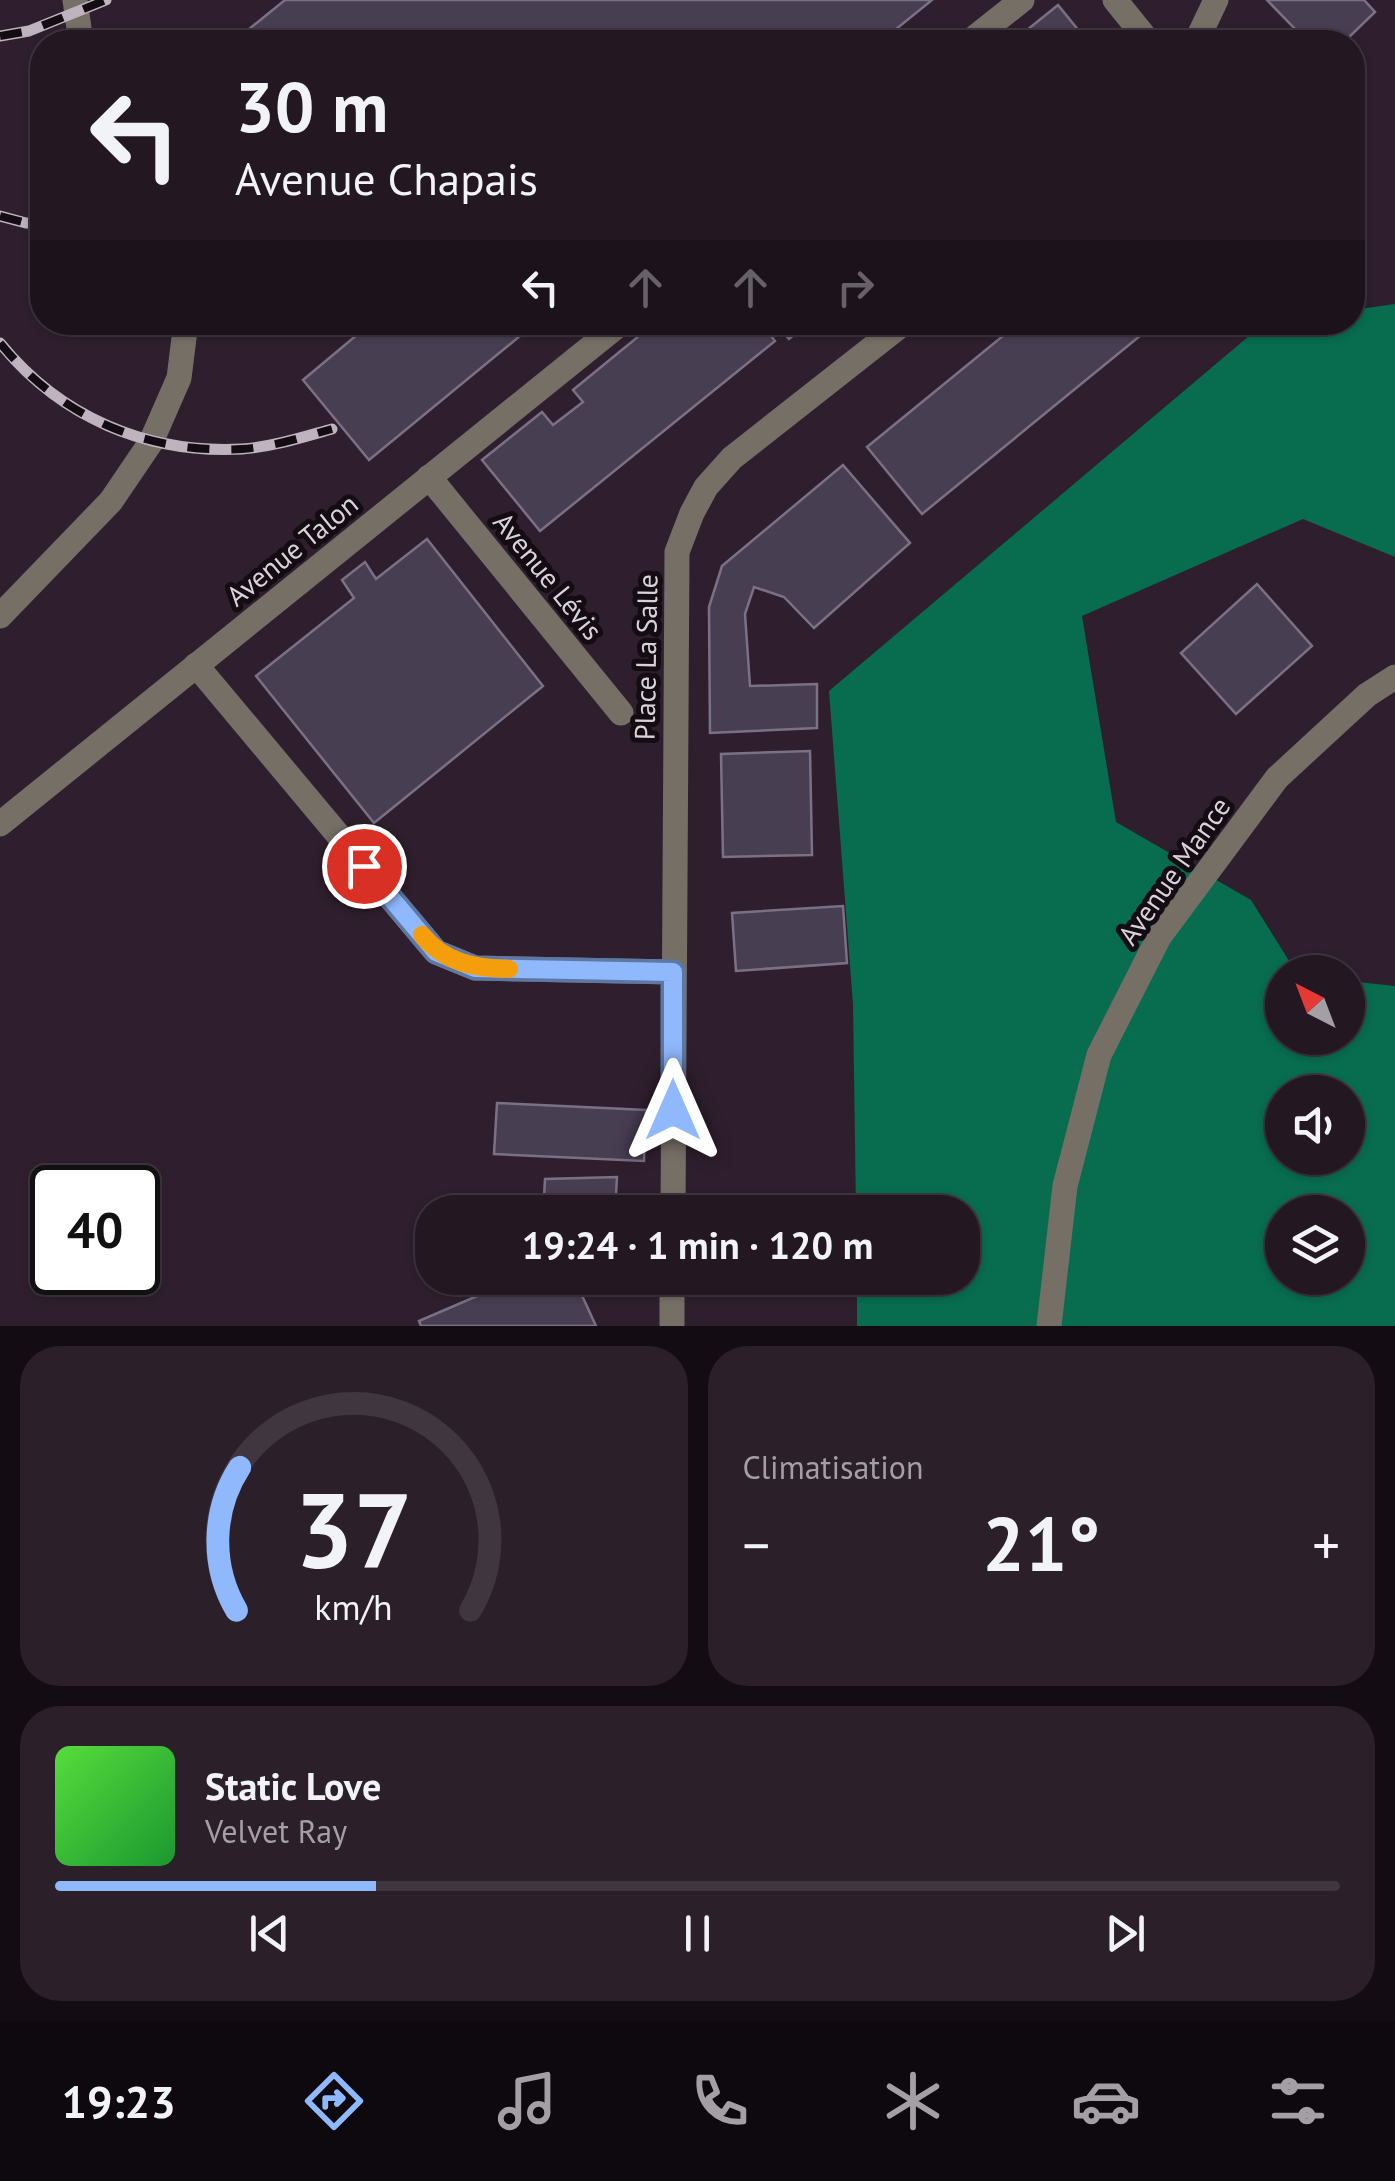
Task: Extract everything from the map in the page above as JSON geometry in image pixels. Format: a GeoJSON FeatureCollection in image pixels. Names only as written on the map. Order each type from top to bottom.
{"type":"FeatureCollection","features":[{"type":"Feature","properties":{"kind":"street"},"geometry":{"type":"LineString","coordinates":[[75,0],[79,30]]}},
{"type":"Feature","properties":{"kind":"street"},"geometry":{"type":"LineString","coordinates":[[985,30],[1022,0]]}},
{"type":"Feature","properties":{"kind":"street"},"geometry":{"type":"LineString","coordinates":[[1114,0],[1138,30]]}},
{"type":"Feature","properties":{"kind":"street"},"geometry":{"type":"LineString","coordinates":[[1202,30],[1216,0]]}},
{"type":"Feature","properties":{"kind":"street"},"geometry":{"type":"LineString","coordinates":[[0,616],[111,501],[150,442],[179,378],[184,335]]}},
{"type":"Feature","properties":{"kind":"street","name":"Avenue Talon"},"geometry":{"type":"LineString","coordinates":[[0,824],[606,335]]}},
{"type":"Feature","properties":{"kind":"street","name":"Place La Salle"},"geometry":{"type":"LineString","coordinates":[[672,1195],[678,552],[706,488],[732,458],[889,335]]}},
{"type":"Feature","properties":{"kind":"street","name":"Avenue Lévis"},"geometry":{"type":"LineString","coordinates":[[429,478],[621,712]]}},
{"type":"Feature","properties":{"kind":"street"},"geometry":{"type":"LineString","coordinates":[[196,666],[436,952],[475,968],[673,972]]}},
{"type":"Feature","properties":{"kind":"street","name":"Avenue Mance"},"geometry":{"type":"LineString","coordinates":[[1049,1326],[1065,1186],[1099,1055],[1159,937],[1277,778],[1367,695],[1395,677]]}},
{"type":"Feature","properties":{"kind":"street"},"geometry":{"type":"LineString","coordinates":[[672,1295],[672,1326]]}},
{"type":"Feature","properties":{"kind":"green space"},"geometry":{"type":"Polygon","coordinates":[[[1395,304],[1395,557],[1303,519],[1082,616],[1116,822],[1251,900],[1285,955],[1265,955],[1265,1055],[1365,1055],[1365,983],[1395,986],[1395,1326],[857,1326],[857,1295],[980,1295],[980,1195],[856,1195],[853,1004],[829,691],[1250,335],[1365,335],[1365,308],[1395,304]]]}},
{"type":"Feature","properties":{"kind":"building"},"geometry":{"type":"Polygon","coordinates":[[[285,0],[932,0],[895,30],[248,30],[285,0]]]}},
{"type":"Feature","properties":{"kind":"building"},"geometry":{"type":"Polygon","coordinates":[[[1267,0],[1364,0],[1375,12],[1356,30],[1295,29],[1267,0]]]}},
{"type":"Feature","properties":{"kind":"building"},"geometry":{"type":"Polygon","coordinates":[[[1058,5],[1078,30],[1027,30],[1058,5]]]}},
{"type":"Feature","properties":{"kind":"building"},"geometry":{"type":"Polygon","coordinates":[[[357,335],[521,335],[369,460],[303,380],[357,335]]]}},
{"type":"Feature","properties":{"kind":"building"},"geometry":{"type":"Polygon","coordinates":[[[640,335],[770,335],[775,341],[540,531],[482,460],[542,412],[553,425],[583,402],[573,390],[640,335]]]}},
{"type":"Feature","properties":{"kind":"building"},"geometry":{"type":"Polygon","coordinates":[[[1004,335],[1141,335],[922,514],[867,447],[1004,335]]]}},
{"type":"Feature","properties":{"kind":"building"},"geometry":{"type":"Polygon","coordinates":[[[843,465],[910,543],[814,628],[784,597],[754,587],[745,614],[750,686],[817,684],[817,728],[710,733],[709,607],[722,566],[843,465]]]}},
{"type":"Feature","properties":{"kind":"building"},"geometry":{"type":"Polygon","coordinates":[[[427,539],[543,686],[374,823],[256,676],[354,598],[342,580],[365,562],[376,579],[427,539]]]}},
{"type":"Feature","properties":{"kind":"building"},"geometry":{"type":"Polygon","coordinates":[[[1257,584],[1312,646],[1236,714],[1181,653],[1257,584]]]}},
{"type":"Feature","properties":{"kind":"building"},"geometry":{"type":"Polygon","coordinates":[[[810,751],[812,855],[723,857],[721,754],[810,751]]]}},
{"type":"Feature","properties":{"kind":"building"},"geometry":{"type":"Polygon","coordinates":[[[843,906],[847,963],[736,971],[732,913],[843,906]]]}},
{"type":"Feature","properties":{"kind":"building"},"geometry":{"type":"Polygon","coordinates":[[[497,1103],[646,1110],[644,1161],[494,1154],[497,1103]]]}},
{"type":"Feature","properties":{"kind":"building"},"geometry":{"type":"Polygon","coordinates":[[[617,1177],[616,1195],[544,1195],[545,1179],[617,1177]]]}},
{"type":"Feature","properties":{"kind":"building"},"geometry":{"type":"Polygon","coordinates":[[[479,1295],[582,1295],[596,1326],[421,1326],[419,1321],[479,1295]]]}},
{"type":"Feature","properties":{"kind":"railway"},"geometry":{"type":"LineString","coordinates":[[31,30],[106,0]]}},
{"type":"Feature","properties":{"kind":"railway"},"geometry":{"type":"LineString","coordinates":[[0,36],[30,31]]}},
{"type":"Feature","properties":{"kind":"railway"},"geometry":{"type":"LineString","coordinates":[[0,216],[30,223]]}},
{"type":"Feature","properties":{"kind":"railway"},"geometry":{"type":"LineString","coordinates":[[0,343],[24,369],[78,410],[139,437],[206,449],[242,449],[332,429]]}},
{"type":"Feature","properties":{"kind":"slow traffic"},"geometry":{"type":"LineString","coordinates":[[422,935],[436,952],[475,968],[509,969]]}},
{"type":"Feature","properties":{"kind":"route"},"geometry":{"type":"LineString","coordinates":[[364,866],[436,952],[475,968],[673,972],[673,1110]]}}]}
